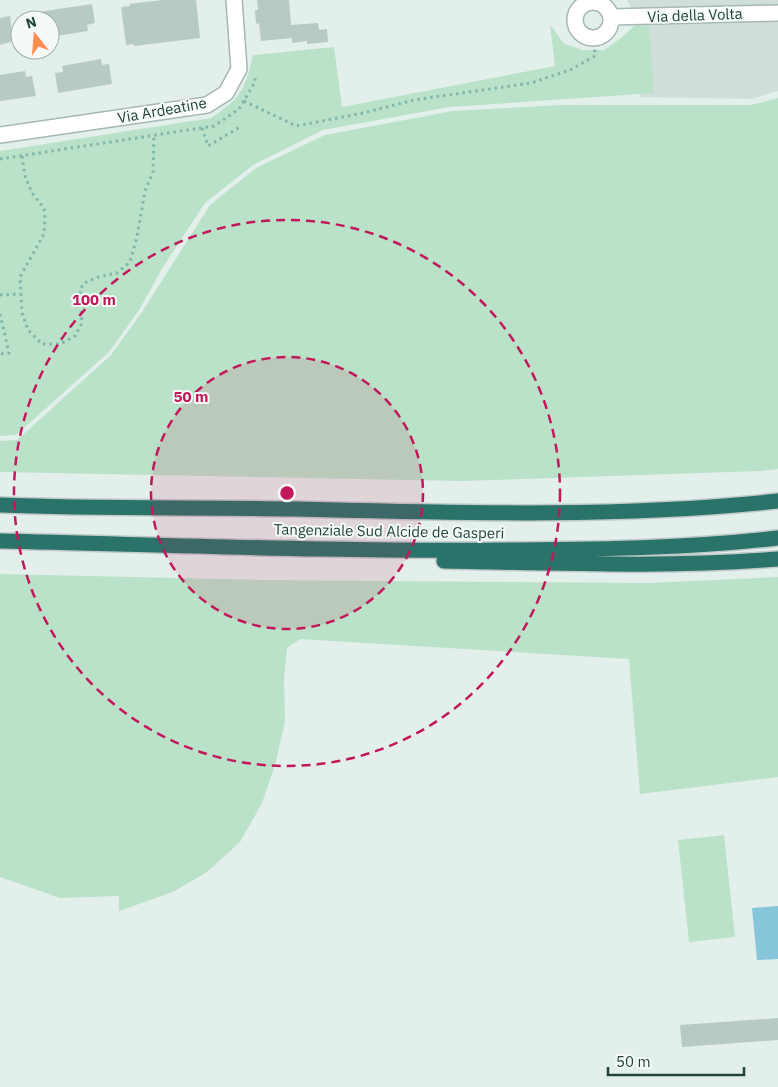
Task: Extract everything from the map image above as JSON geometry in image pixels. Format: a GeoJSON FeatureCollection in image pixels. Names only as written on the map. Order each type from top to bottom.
{"type":"FeatureCollection","features":[{"type":"Feature","properties":{"kind":"highway","name":"Tangenziale Sud Alcide de Gasperi"},"geometry":{"type":"LineString","coordinates":[[0,505],[428,512],[614,512],[731,506],[778,501]]}},
{"type":"Feature","properties":{"kind":"highway","name":"Tangenziale Sud Alcide de Gasperi"},"geometry":{"type":"LineString","coordinates":[[0,541],[423,551],[625,549],[778,538]]}},
{"type":"Feature","properties":{"kind":"highway"},"geometry":{"type":"LineString","coordinates":[[268,547],[434,560],[629,565],[748,562],[778,559]]}},
{"type":"Feature","properties":{"kind":"street","name":"Via Ardeatine"},"geometry":{"type":"LineString","coordinates":[[0,135],[207,105],[226,93],[239,69],[234,0]]}},
{"type":"Feature","properties":{"kind":"street","name":"Via della Volta"},"geometry":{"type":"LineString","coordinates":[[594,38],[587,36],[578,28],[576,16],[577,3],[592,1],[606,7],[778,13]]}},
{"type":"Feature","properties":{"kind":"street"},"geometry":{"type":"LineString","coordinates":[[594,38],[603,35],[609,29],[606,7]]}},
{"type":"Feature","properties":{"kind":"path"},"geometry":{"type":"LineString","coordinates":[[244,100],[296,126],[330,120],[414,100],[530,83],[570,70],[595,56],[594,38]]}},
{"type":"Feature","properties":{"kind":"path"},"geometry":{"type":"LineString","coordinates":[[202,128],[208,146],[240,127]]}},
{"type":"Feature","properties":{"kind":"path"},"geometry":{"type":"LineString","coordinates":[[22,156],[25,176],[32,193],[44,208],[45,219],[44,234],[20,277],[22,313],[28,330],[42,344],[60,344],[75,336],[82,323],[80,290],[84,283],[98,277],[117,273],[130,262],[137,238],[144,191],[153,172],[154,135]]}},
{"type":"Feature","properties":{"kind":"path"},"geometry":{"type":"LineString","coordinates":[[0,295],[20,294]]}},
{"type":"Feature","properties":{"kind":"path"},"geometry":{"type":"LineString","coordinates":[[0,314],[9,352],[0,354]]}},
{"type":"Feature","properties":{"kind":"shaded area"},"geometry":{"type":"Polygon","coordinates":[[[627,0],[778,0],[778,91],[751,99],[640,97],[639,23],[627,0]]]}},
{"type":"Feature","properties":{"kind":"green space"},"geometry":{"type":"Polygon","coordinates":[[[550,24],[564,44],[583,50],[604,50],[635,25],[649,26],[654,93],[450,107],[323,130],[253,165],[205,203],[163,267],[139,310],[109,352],[16,435],[0,436],[0,151],[211,118],[229,105],[240,92],[247,77],[253,55],[334,47],[342,107],[555,66],[550,24]]]}},
{"type":"Feature","properties":{"kind":"green space"},"geometry":{"type":"Polygon","coordinates":[[[778,98],[778,469],[462,481],[0,472],[0,441],[17,440],[111,355],[142,312],[210,205],[256,168],[325,135],[453,111],[561,105],[751,105],[778,98]]]}},
{"type":"Feature","properties":{"kind":"green space"},"geometry":{"type":"Polygon","coordinates":[[[0,574],[262,580],[649,583],[778,577],[778,777],[640,794],[629,659],[300,639],[287,648],[284,678],[285,722],[275,765],[262,803],[240,842],[207,872],[173,892],[119,911],[119,896],[60,898],[0,877],[0,574]]]}},
{"type":"Feature","properties":{"kind":"green space"},"geometry":{"type":"Polygon","coordinates":[[[724,835],[735,937],[689,942],[678,840],[724,835]]]}},
{"type":"Feature","properties":{"kind":"water"},"geometry":{"type":"Polygon","coordinates":[[[778,906],[778,959],[757,960],[752,908],[778,906]]]}},
{"type":"Feature","properties":{"kind":"building"},"geometry":{"type":"Polygon","coordinates":[[[163,0],[196,0],[200,38],[134,46],[134,44],[126,45],[121,7],[130,6],[129,4],[163,0]]]}},
{"type":"Feature","properties":{"kind":"building"},"geometry":{"type":"Polygon","coordinates":[[[257,0],[289,0],[291,25],[318,23],[319,30],[327,29],[328,42],[307,44],[307,41],[292,43],[292,38],[261,41],[259,23],[256,24],[255,10],[258,10],[257,0]]]}},
{"type":"Feature","properties":{"kind":"building"},"geometry":{"type":"Polygon","coordinates":[[[92,4],[95,23],[87,25],[88,31],[60,35],[60,10],[52,10],[92,4]]]}},
{"type":"Feature","properties":{"kind":"building"},"geometry":{"type":"Polygon","coordinates":[[[10,16],[10,42],[0,45],[0,18],[10,16]]]}},
{"type":"Feature","properties":{"kind":"building"},"geometry":{"type":"Polygon","coordinates":[[[101,59],[102,65],[109,64],[112,84],[58,93],[55,73],[63,72],[62,66],[101,59]]]}},
{"type":"Feature","properties":{"kind":"building"},"geometry":{"type":"Polygon","coordinates":[[[25,71],[26,77],[32,76],[36,96],[0,101],[0,75],[25,71]]]}},
{"type":"Feature","properties":{"kind":"building"},"geometry":{"type":"Polygon","coordinates":[[[778,1018],[778,1040],[682,1047],[680,1025],[778,1018]]]}}]}
